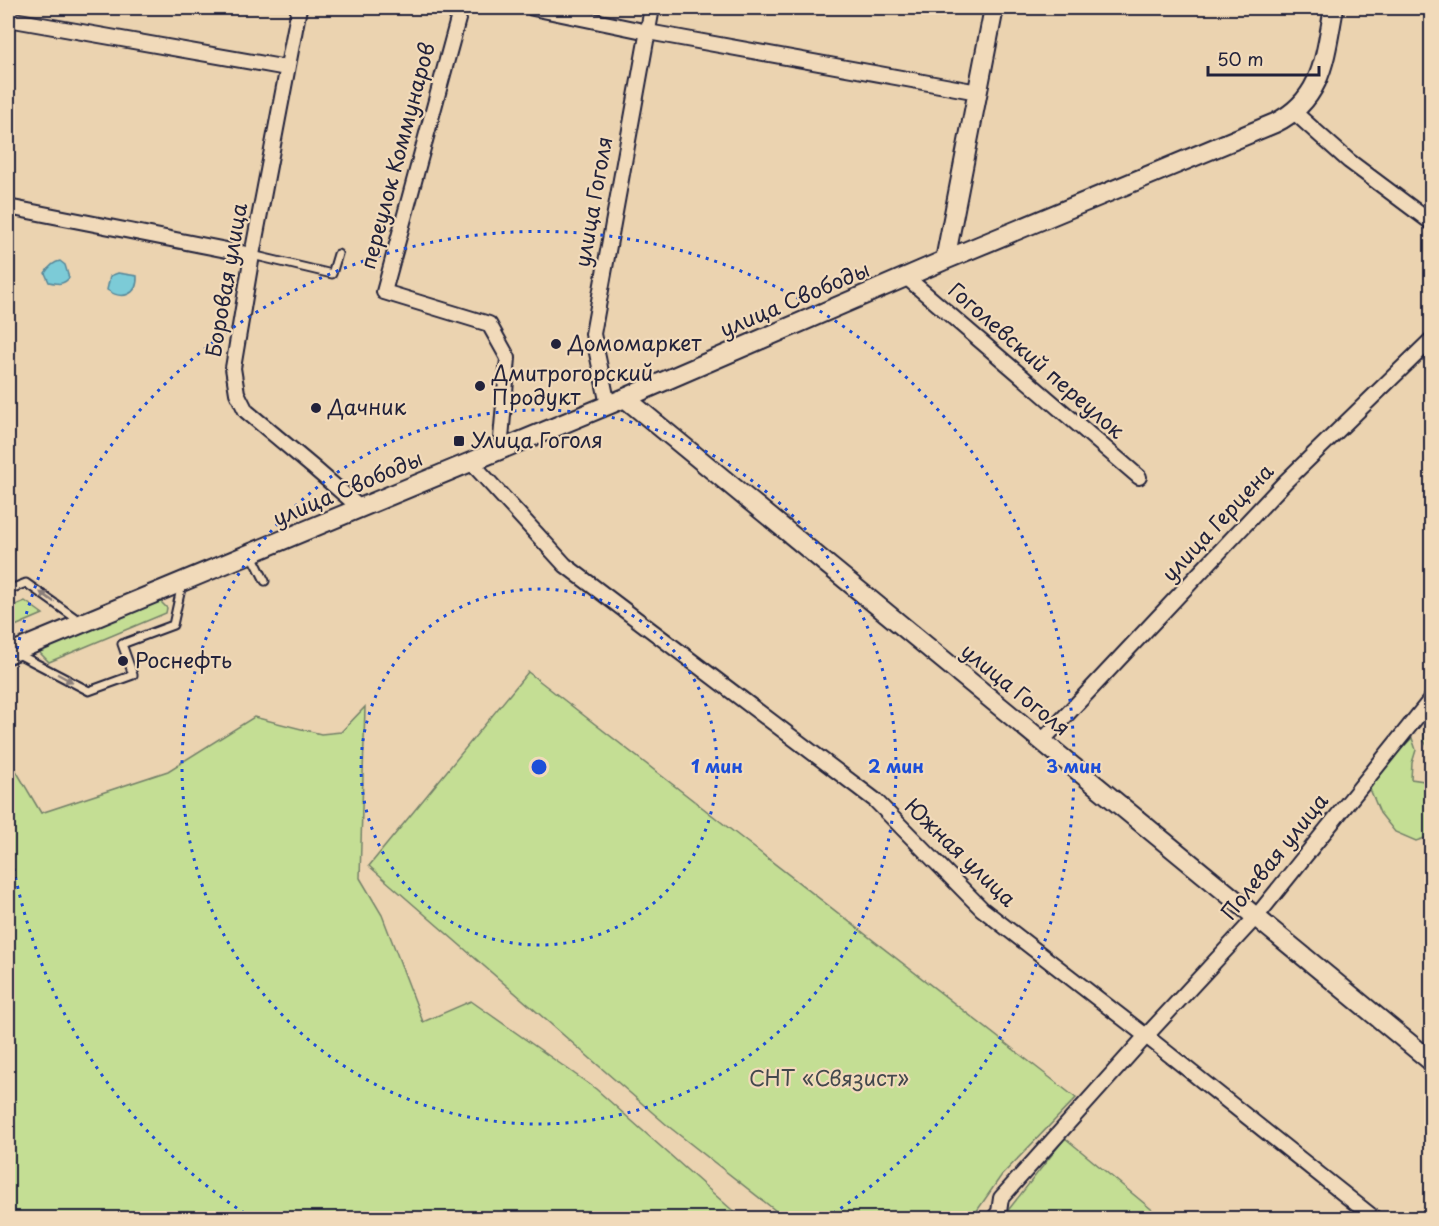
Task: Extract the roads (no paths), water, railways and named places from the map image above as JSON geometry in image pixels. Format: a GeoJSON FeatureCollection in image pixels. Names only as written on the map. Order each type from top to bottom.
{"type":"FeatureCollection","features":[{"type":"Feature","properties":{"kind":"main road"},"geometry":{"type":"LineString","coordinates":[[945,260],[994,8]]}},
{"type":"Feature","properties":{"kind":"main road","name":"улица Свободы"},"geometry":{"type":"LineString","coordinates":[[10,652],[500,450],[906,276],[1275,123],[1294,112],[1318,80],[1334,8]]}},
{"type":"Feature","properties":{"kind":"main road","name":"улица Гоголя"},"geometry":{"type":"LineString","coordinates":[[617,401],[1042,741],[1431,1062]]}},
{"type":"Feature","properties":{"kind":"street","name":"Боровая улица"},"geometry":{"type":"LineString","coordinates":[[299,8],[233,368],[237,393],[246,411],[360,508]]}},
{"type":"Feature","properties":{"kind":"street","name":"переулок Коммунаров"},"geometry":{"type":"LineString","coordinates":[[460,8],[384,292],[489,324],[508,358],[500,450]]}},
{"type":"Feature","properties":{"kind":"street"},"geometry":{"type":"LineString","coordinates":[[533,8],[648,32],[978,92]]}},
{"type":"Feature","properties":{"kind":"street","name":"улица Гоголя"},"geometry":{"type":"LineString","coordinates":[[617,401],[593,334],[652,8]]}},
{"type":"Feature","properties":{"kind":"street"},"geometry":{"type":"LineString","coordinates":[[8,19],[287,68]]}},
{"type":"Feature","properties":{"kind":"street"},"geometry":{"type":"LineString","coordinates":[[1294,112],[1348,161],[1431,223]]}},
{"type":"Feature","properties":{"kind":"street"},"geometry":{"type":"LineString","coordinates":[[8,207],[252,255]]}},
{"type":"Feature","properties":{"kind":"street","name":"Гоголевский переулок"},"geometry":{"type":"LineString","coordinates":[[906,276],[1139,477]]}},
{"type":"Feature","properties":{"kind":"street","name":"улица Герцена"},"geometry":{"type":"LineString","coordinates":[[1042,741],[1286,481],[1431,339]]}},
{"type":"Feature","properties":{"kind":"street","name":"Южная улица"},"geometry":{"type":"LineString","coordinates":[[471,462],[565,565],[875,800],[982,909],[1374,1218]]}},
{"type":"Feature","properties":{"kind":"street","name":"Полевая улица"},"geometry":{"type":"LineString","coordinates":[[994,1218],[999,1212],[1001,1198],[1256,916],[1431,698]]}},
{"type":"Feature","properties":{"kind":"lane"},"geometry":{"type":"LineString","coordinates":[[252,255],[332,274],[338,254]]}},
{"type":"Feature","properties":{"kind":"lane"},"geometry":{"type":"LineString","coordinates":[[251,554],[265,581]]}},
{"type":"Feature","properties":{"kind":"lane"},"geometry":{"type":"LineString","coordinates":[[10,652],[89,691],[133,675],[122,644],[173,626],[182,582]]}},
{"type":"Feature","properties":{"kind":"lane"},"geometry":{"type":"LineString","coordinates":[[8,590],[26,583],[83,623]]}},
{"type":"Feature","properties":{"kind":"water"},"geometry":{"type":"Polygon","coordinates":[[[60,261],[65,265],[69,278],[60,283],[49,282],[45,273],[51,265],[60,261]]]}},
{"type":"Feature","properties":{"kind":"water"},"geometry":{"type":"Polygon","coordinates":[[[118,273],[137,276],[137,283],[132,292],[118,295],[107,290],[110,276],[118,273]]]}},
{"type":"Feature","properties":{"kind":"place","name":"Домомаркет"},"geometry":{"type":"Point","coordinates":[556,344]}},
{"type":"Feature","properties":{"kind":"place","name":"Дмитрогорский Продукт"},"geometry":{"type":"Point","coordinates":[480,386]}},
{"type":"Feature","properties":{"kind":"place","name":"Дачник"},"geometry":{"type":"Point","coordinates":[316,408]}},
{"type":"Feature","properties":{"kind":"place","name":"Улица Гоголя"},"geometry":{"type":"Point","coordinates":[459,441]}},
{"type":"Feature","properties":{"kind":"place","name":"Роснефть"},"geometry":{"type":"Point","coordinates":[123,661]}},
{"type":"Feature","properties":{"kind":"park label","name":"СНТ «Связист»"},"geometry":{"type":"Point","coordinates":[829,1079]}}]}
